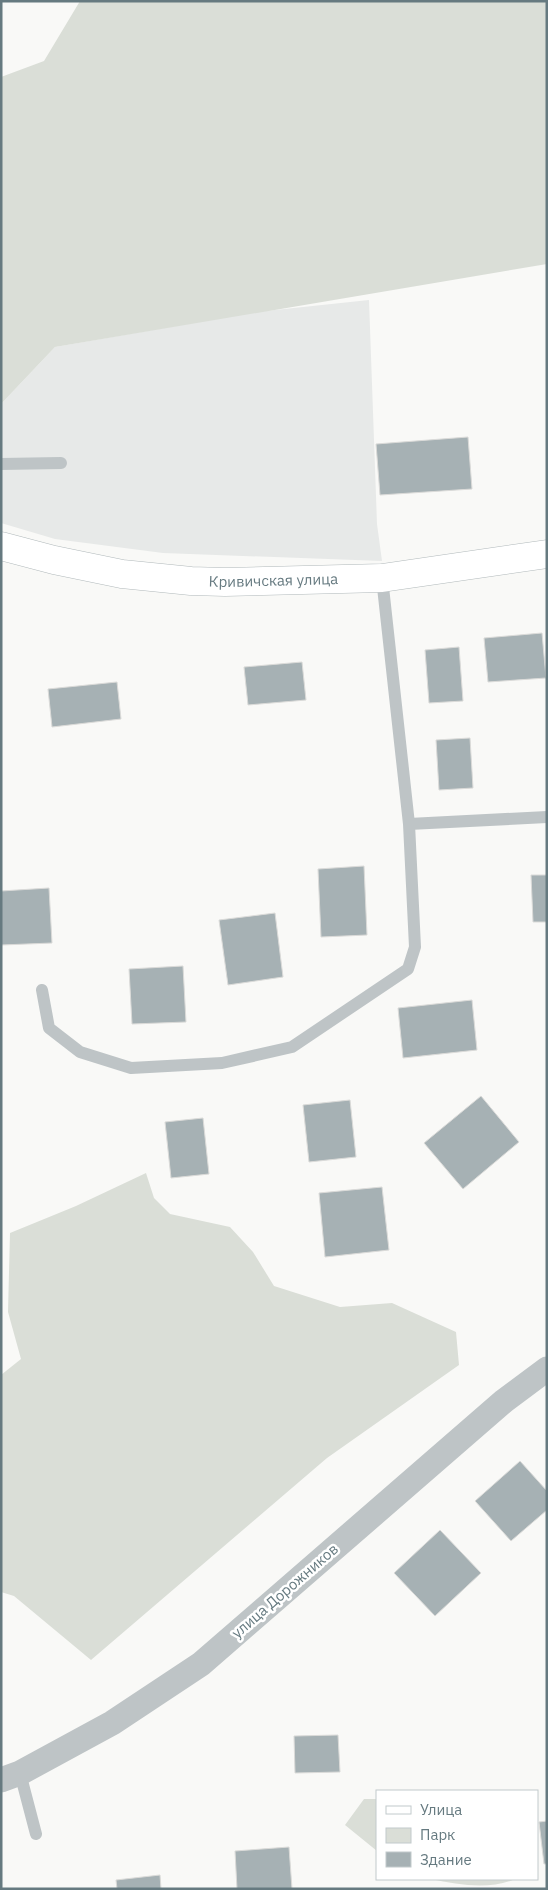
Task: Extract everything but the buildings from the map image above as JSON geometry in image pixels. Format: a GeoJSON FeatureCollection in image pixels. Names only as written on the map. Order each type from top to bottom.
{"type":"FeatureCollection","features":[{"type":"Feature","properties":{"kind":"street","name":"Кривичская улица"},"geometry":{"type":"LineString","coordinates":[[1,546],[88,568],[122,574],[191,581],[225,582],[382,578],[547,554]]}},
{"type":"Feature","properties":{"kind":"street","name":"улица Дорожников"},"geometry":{"type":"LineString","coordinates":[[10,1776],[112,1723],[201,1664],[504,1401],[547,1369]]}},
{"type":"Feature","properties":{"kind":"lane"},"geometry":{"type":"LineString","coordinates":[[1,464],[61,464]]}},
{"type":"Feature","properties":{"kind":"lane"},"geometry":{"type":"LineString","coordinates":[[42,990],[49,1028],[80,1052],[131,1068],[222,1063],[292,1047],[408,969],[414,947],[409,824],[382,578]]}},
{"type":"Feature","properties":{"kind":"lane"},"geometry":{"type":"LineString","coordinates":[[409,824],[547,817]]}},
{"type":"Feature","properties":{"kind":"lane"},"geometry":{"type":"LineString","coordinates":[[10,1776],[36,1834]]}},
{"type":"Feature","properties":{"kind":"shaded area"},"geometry":{"type":"Polygon","coordinates":[[[369,300],[377,524],[382,561],[163,553],[55,539],[1,523],[1,404],[55,347],[256,312],[369,300]]]}},
{"type":"Feature","properties":{"kind":"green space"},"geometry":{"type":"Polygon","coordinates":[[[80,1],[547,1],[547,264],[55,347],[1,404],[1,77],[44,61],[80,1]]]}},
{"type":"Feature","properties":{"kind":"green space"},"geometry":{"type":"Polygon","coordinates":[[[146,1173],[154,1198],[170,1214],[230,1227],[253,1252],[274,1286],[340,1307],[392,1303],[456,1332],[459,1365],[327,1458],[91,1660],[14,1596],[1,1592],[1,1375],[21,1359],[8,1312],[10,1233],[76,1206],[146,1173]]]}},
{"type":"Feature","properties":{"kind":"green space"},"geometry":{"type":"Polygon","coordinates":[[[364,1799],[376,1799],[376,1850],[345,1825],[364,1799]]]}},
{"type":"Feature","properties":{"kind":"green space"},"geometry":{"type":"Polygon","coordinates":[[[436,1880],[512,1880],[485,1885],[436,1880]]]}}]}
